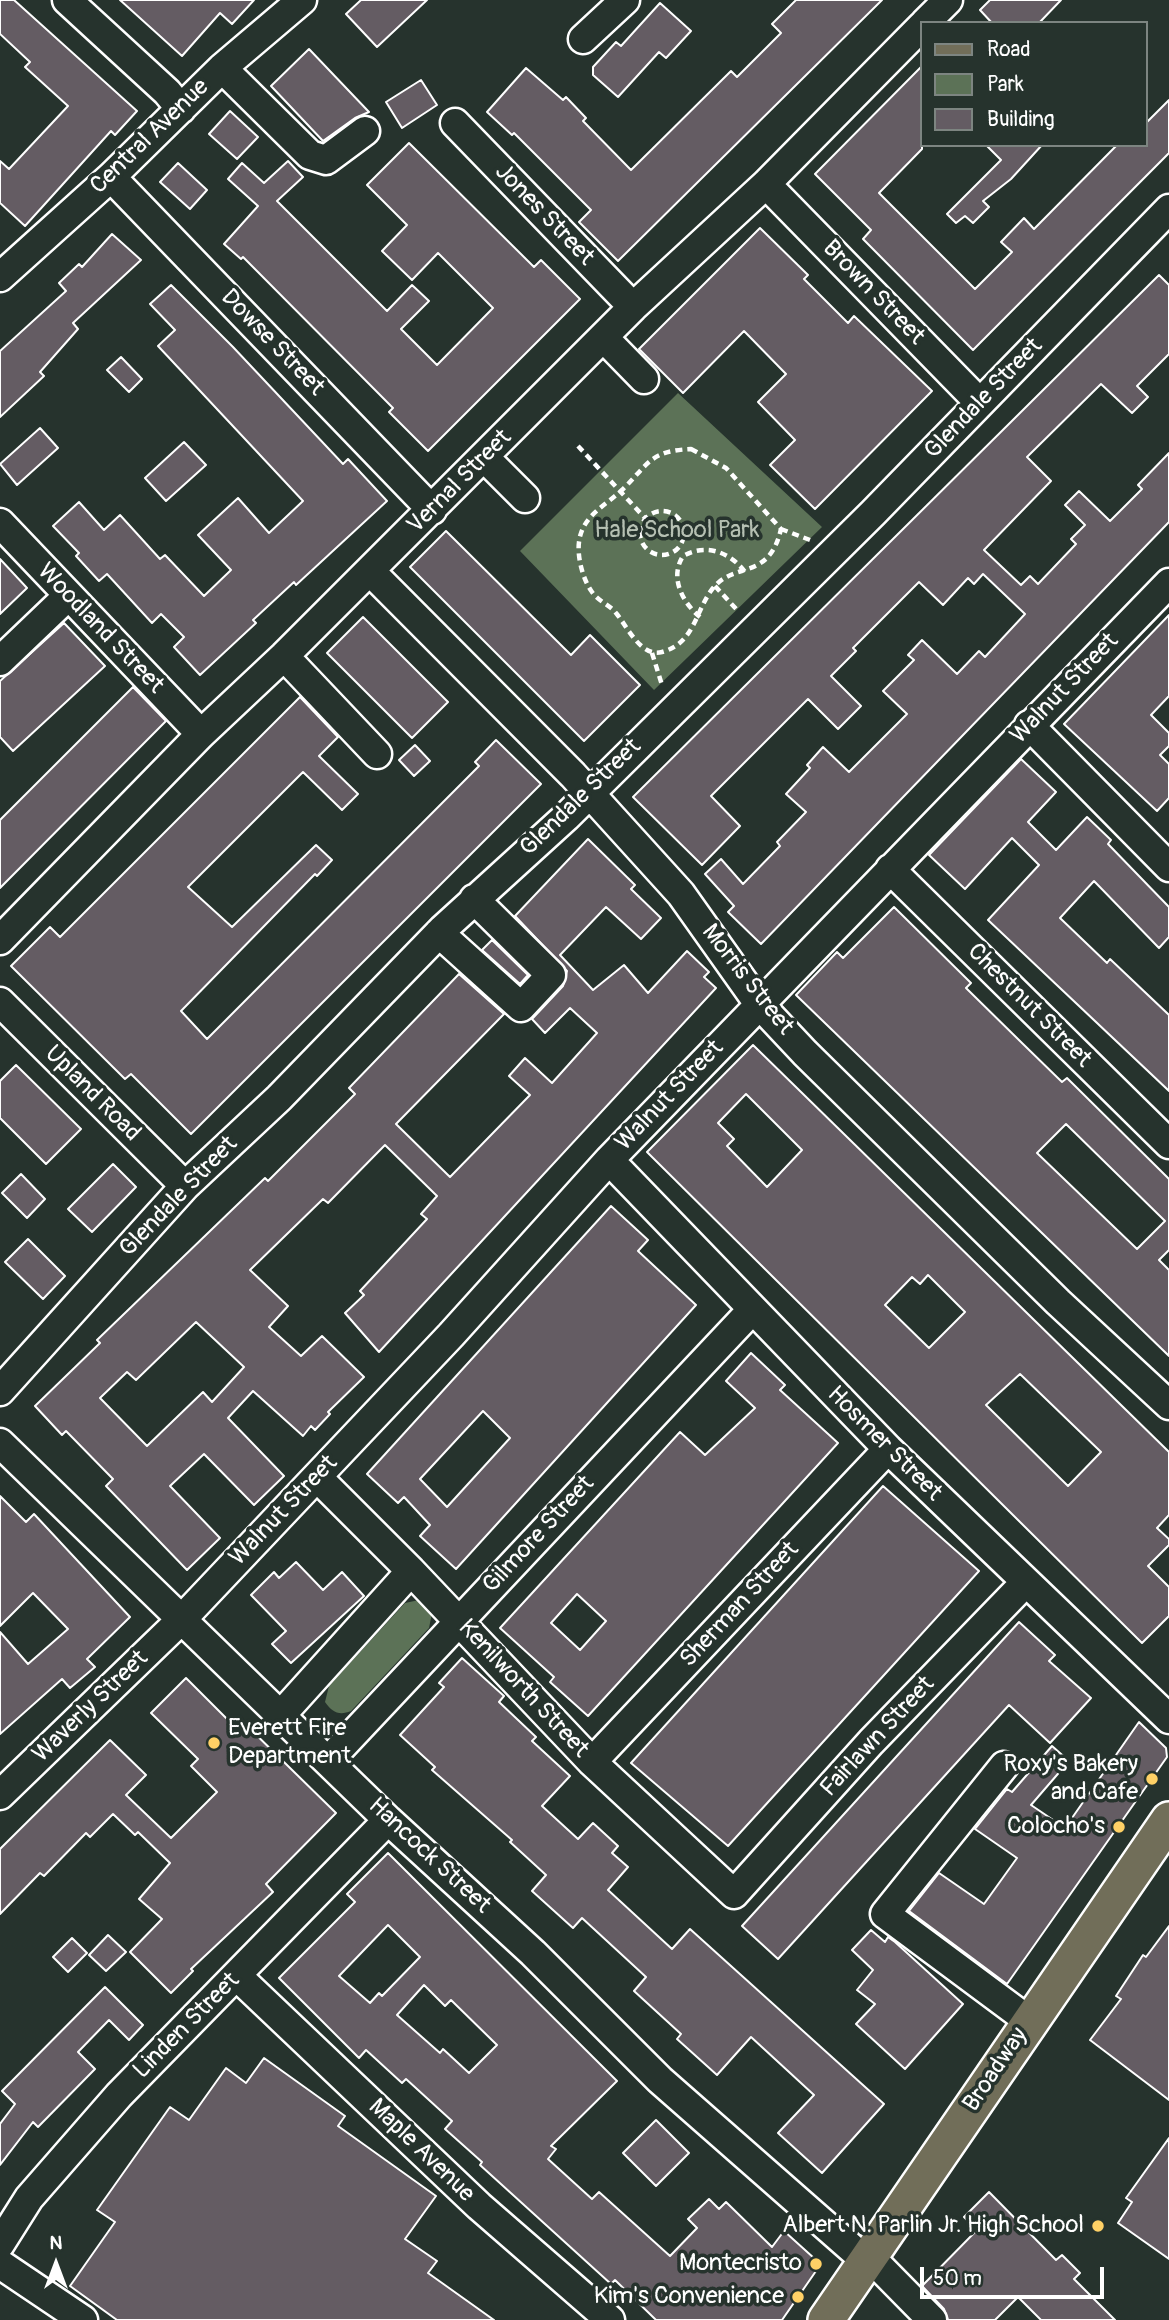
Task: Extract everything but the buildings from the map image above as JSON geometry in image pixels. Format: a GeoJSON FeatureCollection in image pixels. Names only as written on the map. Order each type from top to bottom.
{"type":"FeatureCollection","features":[{"type":"Feature","properties":{"kind":"main road","name":"Broadway"},"geometry":{"type":"LineString","coordinates":[[826,2320],[1169,1821]]}},
{"type":"Feature","properties":{"kind":"street","name":"Central Avenue"},"geometry":{"type":"LineString","coordinates":[[5,262],[111,177],[222,68],[302,0]]}},
{"type":"Feature","properties":{"kind":"street"},"geometry":{"type":"LineString","coordinates":[[583,39],[625,0]]}},
{"type":"Feature","properties":{"kind":"street","name":"Vernal Street"},"geometry":{"type":"LineString","coordinates":[[927,21],[948,0]]}},
{"type":"Feature","properties":{"kind":"street"},"geometry":{"type":"LineString","coordinates":[[83,5],[181,109]]}},
{"type":"Feature","properties":{"kind":"street","name":"Vernal Street"},"geometry":{"type":"LineString","coordinates":[[0,940],[201,734],[432,510],[633,307],[766,184],[920,28]]}},
{"type":"Feature","properties":{"kind":"street"},"geometry":{"type":"LineString","coordinates":[[222,68],[310,155],[326,160],[365,131]]}},
{"type":"Feature","properties":{"kind":"street","name":"Jones Street"},"geometry":{"type":"LineString","coordinates":[[455,123],[633,307]]}},
{"type":"Feature","properties":{"kind":"street","name":"Dowse Street"},"geometry":{"type":"LineString","coordinates":[[111,177],[432,510]]}},
{"type":"Feature","properties":{"kind":"street","name":"Brown Street"},"geometry":{"type":"LineString","coordinates":[[766,184],[980,403]]}},
{"type":"Feature","properties":{"kind":"street","name":"Glendale Street"},"geometry":{"type":"LineString","coordinates":[[0,1391],[185,1186],[279,1098],[439,933],[588,794],[675,705],[755,629],[1169,209]]}},
{"type":"Feature","properties":{"kind":"street"},"geometry":{"type":"LineString","coordinates":[[603,337],[644,379]]}},
{"type":"Feature","properties":{"kind":"street"},"geometry":{"type":"LineString","coordinates":[[484,457],[525,498]]}},
{"type":"Feature","properties":{"kind":"street","name":"Woodland Street"},"geometry":{"type":"LineString","coordinates":[[0,523],[201,734]]}},
{"type":"Feature","properties":{"kind":"street","name":"Morris Street"},"geometry":{"type":"LineString","coordinates":[[370,571],[588,794],[681,894],[759,1004],[1048,1293],[1169,1405]]}},
{"type":"Feature","properties":{"kind":"street","name":"Walnut Street"},"geometry":{"type":"LineString","coordinates":[[182,1619],[317,1478],[609,1160],[1169,583]]}},
{"type":"Feature","properties":{"kind":"street"},"geometry":{"type":"LineString","coordinates":[[0,662],[68,596]]}},
{"type":"Feature","properties":{"kind":"street"},"geometry":{"type":"LineString","coordinates":[[284,656],[377,754]]}},
{"type":"Feature","properties":{"kind":"street"},"geometry":{"type":"LineString","coordinates":[[1029,725],[1169,867]]}},
{"type":"Feature","properties":{"kind":"street","name":"Chestnut Street"},"geometry":{"type":"LineString","coordinates":[[890,869],[1169,1144]]}},
{"type":"Feature","properties":{"kind":"street"},"geometry":{"type":"LineString","coordinates":[[439,933],[521,1007],[551,975],[474,899]]}},
{"type":"Feature","properties":{"kind":"street","name":"Upland Road"},"geometry":{"type":"LineString","coordinates":[[0,1002],[185,1186]]}},
{"type":"Feature","properties":{"kind":"street","name":"Hosmer Street"},"geometry":{"type":"LineString","coordinates":[[609,1160],[888,1449],[1169,1719]]}},
{"type":"Feature","properties":{"kind":"street","name":"Gilmore Street"},"geometry":{"type":"LineString","coordinates":[[328,1761],[752,1310]]}},
{"type":"Feature","properties":{"kind":"street","name":"Hancock Street"},"geometry":{"type":"LineString","coordinates":[[0,1443],[388,1820],[533,1953],[660,2080],[868,2259],[932,2320]]}},
{"type":"Feature","properties":{"kind":"street","name":"Sherman Street"},"geometry":{"type":"LineString","coordinates":[[592,1762],[888,1449]]}},
{"type":"Feature","properties":{"kind":"street","name":"Kenilworth Street"},"geometry":{"type":"LineString","coordinates":[[317,1478],[411,1571],[592,1762],[734,1894]]}},
{"type":"Feature","properties":{"kind":"street"},"geometry":{"type":"LineString","coordinates":[[281,1715],[411,1571]]}},
{"type":"Feature","properties":{"kind":"street","name":"Fairlawn Street"},"geometry":{"type":"LineString","coordinates":[[734,1894],[871,1742],[1026,1583]]}},
{"type":"Feature","properties":{"kind":"street","name":"Waverly Street"},"geometry":{"type":"LineString","coordinates":[[0,1796],[182,1619]]}},
{"type":"Feature","properties":{"kind":"street"},"geometry":{"type":"LineString","coordinates":[[1004,1766],[885,1914],[1029,2021]]}},
{"type":"Feature","properties":{"kind":"street","name":"Linden Street"},"geometry":{"type":"LineString","coordinates":[[0,2244],[29,2198],[119,2095],[388,1820]]}},
{"type":"Feature","properties":{"kind":"street","name":"Maple Avenue"},"geometry":{"type":"LineString","coordinates":[[237,1976],[479,2206],[610,2320]]}},
{"type":"Feature","properties":{"kind":"street"},"geometry":{"type":"LineString","coordinates":[[0,2264],[83,2320]]}},
{"type":"Feature","properties":{"kind":"path"},"geometry":{"type":"LineString","coordinates":[[578,446],[645,518]]}},
{"type":"Feature","properties":{"kind":"path"},"geometry":{"type":"LineString","coordinates":[[781,529],[777,548],[755,568],[715,586],[692,632],[662,653],[652,653],[643,647],[615,611],[592,593],[580,564],[579,541],[589,517],[621,491],[644,463],[670,450],[691,449],[726,468],[781,529],[803,536]]}},
{"type":"Feature","properties":{"kind":"path"},"geometry":{"type":"LineString","coordinates":[[660,511],[677,517],[684,534],[677,549],[661,555],[645,548],[639,533],[645,518],[660,511]]}},
{"type":"Feature","properties":{"kind":"path"},"geometry":{"type":"LineString","coordinates":[[677,549],[682,556],[678,579],[681,596],[700,617]]}},
{"type":"Feature","properties":{"kind":"path"},"geometry":{"type":"LineString","coordinates":[[682,556],[695,551],[718,552],[730,556],[745,572]]}},
{"type":"Feature","properties":{"kind":"path"},"geometry":{"type":"LineString","coordinates":[[715,586],[755,629]]}},
{"type":"Feature","properties":{"kind":"path"},"geometry":{"type":"LineString","coordinates":[[652,653],[662,686],[675,705]]}},
{"type":"Feature","properties":{"kind":"green space","name":"Hale School Park"},"geometry":{"type":"Polygon","coordinates":[[[678,393],[822,527],[654,690],[520,551],[678,393]]]}},
{"type":"Feature","properties":{"kind":"green space"},"geometry":{"type":"Polygon","coordinates":[[[419,1600],[432,1613],[429,1628],[351,1711],[339,1713],[330,1708],[325,1702],[329,1686],[405,1603],[419,1600]]]}},
{"type":"Feature","properties":{"kind":"place","name":"Everett Fire Department"},"geometry":{"type":"Point","coordinates":[214,1743]}},
{"type":"Feature","properties":{"kind":"place","name":"Roxy's Bakery and Cafe"},"geometry":{"type":"Point","coordinates":[1152,1779]}},
{"type":"Feature","properties":{"kind":"place","name":"Colocho's"},"geometry":{"type":"Point","coordinates":[1119,1827]}},
{"type":"Feature","properties":{"kind":"place","name":"Albert N. Parlin Jr. High School"},"geometry":{"type":"Point","coordinates":[1098,2226]}},
{"type":"Feature","properties":{"kind":"place","name":"Montecristo"},"geometry":{"type":"Point","coordinates":[816,2264]}},
{"type":"Feature","properties":{"kind":"place","name":"Kim's Convenience"},"geometry":{"type":"Point","coordinates":[798,2297]}}]}
